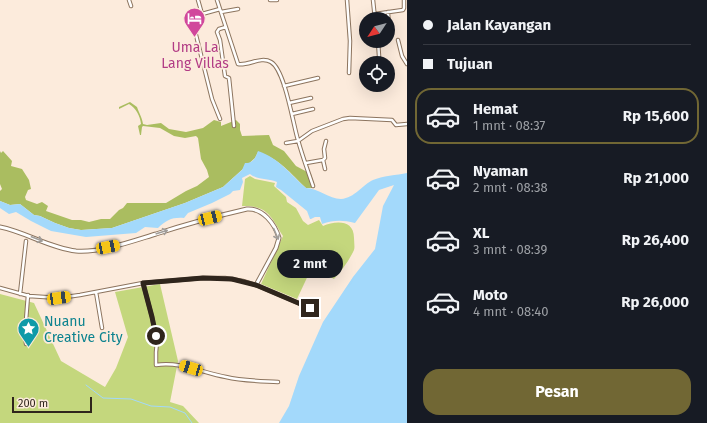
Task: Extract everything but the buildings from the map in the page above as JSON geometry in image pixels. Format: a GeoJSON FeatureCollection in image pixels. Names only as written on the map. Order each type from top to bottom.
{"type":"FeatureCollection","features":[{"type":"Feature","properties":{"kind":"street"},"geometry":{"type":"LineString","coordinates":[[129,0],[131,6]]}},
{"type":"Feature","properties":{"kind":"street"},"geometry":{"type":"LineString","coordinates":[[198,0],[202,14]]}},
{"type":"Feature","properties":{"kind":"street"},"geometry":{"type":"LineString","coordinates":[[217,0],[238,64],[260,60],[270,61],[278,70],[289,103],[298,141],[313,186]]}},
{"type":"Feature","properties":{"kind":"street"},"geometry":{"type":"LineString","coordinates":[[270,0],[277,0]]}},
{"type":"Feature","properties":{"kind":"street"},"geometry":{"type":"LineString","coordinates":[[347,0],[350,41],[349,73]]}},
{"type":"Feature","properties":{"kind":"street"},"geometry":{"type":"LineString","coordinates":[[373,0],[375,12]]}},
{"type":"Feature","properties":{"kind":"street"},"geometry":{"type":"LineString","coordinates":[[388,12],[403,9],[405,2]]}},
{"type":"Feature","properties":{"kind":"street"},"geometry":{"type":"LineString","coordinates":[[220,119],[212,99],[192,19],[202,14],[220,10],[238,9]]}},
{"type":"Feature","properties":{"kind":"street"},"geometry":{"type":"LineString","coordinates":[[226,27],[219,29],[217,32],[220,40],[225,76],[229,78],[234,126]]}},
{"type":"Feature","properties":{"kind":"street"},"geometry":{"type":"LineString","coordinates":[[398,40],[402,56],[407,64]]}},
{"type":"Feature","properties":{"kind":"street"},"geometry":{"type":"LineString","coordinates":[[379,48],[380,56]]}},
{"type":"Feature","properties":{"kind":"street"},"geometry":{"type":"LineString","coordinates":[[284,86],[318,78]]}},
{"type":"Feature","properties":{"kind":"street"},"geometry":{"type":"LineString","coordinates":[[289,103],[311,98]]}},
{"type":"Feature","properties":{"kind":"street"},"geometry":{"type":"LineString","coordinates":[[292,114],[313,108]]}},
{"type":"Feature","properties":{"kind":"street"},"geometry":{"type":"LineString","coordinates":[[286,143],[298,141],[317,128],[348,119],[392,120],[396,125],[407,124]]}},
{"type":"Feature","properties":{"kind":"street"},"geometry":{"type":"LineString","coordinates":[[325,168],[323,160],[326,157],[324,149],[326,141]]}},
{"type":"Feature","properties":{"kind":"street"},"geometry":{"type":"LineString","coordinates":[[306,163],[323,160]]}},
{"type":"Feature","properties":{"kind":"street"},"geometry":{"type":"LineString","coordinates":[[0,227],[11,229],[62,248],[76,251],[86,251],[118,245],[197,221],[247,208],[254,209],[260,211],[267,217],[279,238],[276,248],[256,285]]}},
{"type":"Feature","properties":{"kind":"street"},"geometry":{"type":"LineString","coordinates":[[20,294],[26,241]]}},
{"type":"Feature","properties":{"kind":"street"},"geometry":{"type":"LineString","coordinates":[[0,288],[20,294],[59,298],[143,283],[218,277],[256,285],[310,308]]}},
{"type":"Feature","properties":{"kind":"street"},"geometry":{"type":"LineString","coordinates":[[143,283],[157,342],[156,365],[180,365],[239,380],[278,382]]}},
{"type":"Feature","properties":{"kind":"street"},"geometry":{"type":"LineString","coordinates":[[96,292],[102,328]]}},
{"type":"Feature","properties":{"kind":"street"},"geometry":{"type":"LineString","coordinates":[[26,344],[25,333],[28,295]]}},
{"type":"Feature","properties":{"kind":"green space"},"geometry":{"type":"Polygon","coordinates":[[[130,102],[137,107],[143,124],[147,125],[161,123],[169,129],[186,132],[203,128],[214,120],[221,122],[221,126],[236,120],[240,124],[242,136],[269,135],[273,145],[284,151],[296,166],[311,174],[315,187],[306,188],[273,158],[258,152],[255,158],[223,187],[185,203],[112,228],[81,230],[69,228],[34,215],[20,204],[10,205],[0,201],[0,191],[2,189],[0,184],[0,151],[1,153],[3,151],[12,161],[11,166],[22,169],[29,180],[31,189],[28,190],[25,197],[26,200],[37,204],[42,202],[48,206],[46,211],[72,220],[89,222],[101,219],[110,219],[127,203],[166,203],[197,186],[209,177],[201,159],[198,138],[196,136],[185,138],[174,136],[160,128],[143,126],[140,135],[138,126],[141,124],[136,110],[129,104],[119,109],[119,107],[130,102]]]}},
{"type":"Feature","properties":{"kind":"green space"},"geometry":{"type":"Polygon","coordinates":[[[250,176],[255,179],[275,183],[274,186],[286,197],[287,202],[296,208],[303,221],[308,225],[319,220],[323,226],[333,223],[343,223],[351,227],[353,232],[354,250],[334,279],[312,267],[297,299],[261,284],[283,236],[272,218],[263,210],[251,206],[242,206],[245,179],[250,176]]]}},
{"type":"Feature","properties":{"kind":"green space","name":"Nuanu Creative City"},"geometry":{"type":"Polygon","coordinates":[[[160,284],[178,361],[170,402],[183,406],[199,423],[0,423],[0,294],[34,303],[61,361],[105,387],[116,368],[128,337],[115,292],[160,284]]]}},
{"type":"Feature","properties":{"kind":"water"},"geometry":{"type":"Polygon","coordinates":[[[258,151],[266,154],[278,162],[306,188],[310,188],[337,199],[346,198],[354,194],[373,180],[407,173],[407,423],[279,423],[289,406],[299,376],[323,322],[353,277],[375,249],[383,206],[394,185],[379,190],[355,223],[338,221],[322,224],[320,217],[310,219],[307,211],[276,187],[277,182],[250,174],[242,178],[243,182],[240,190],[233,191],[212,203],[188,213],[184,218],[170,220],[158,228],[145,227],[136,233],[86,237],[51,231],[16,212],[9,214],[0,208],[0,201],[10,205],[20,204],[34,215],[69,228],[81,230],[112,228],[185,203],[223,187],[242,170],[245,163],[253,160],[258,151]]]}},
{"type":"Feature","properties":{"kind":"waterway"},"geometry":{"type":"LineString","coordinates":[[86,385],[103,398],[131,399],[151,406],[170,407],[185,413],[192,423]]}},
{"type":"Feature","properties":{"kind":"place","name":"Uma La Lang Villas"},"geometry":{"type":"Point","coordinates":[195,38]}},
{"type":"Feature","properties":{"kind":"place","name":"Nuanu Creative City"},"geometry":{"type":"Point","coordinates":[28,348]}},
{"type":"Feature","properties":{"kind":"route"},"geometry":{"type":"LineString","coordinates":[[156,336],[143,283],[218,277],[232,279],[256,285],[310,308]]}}]}
